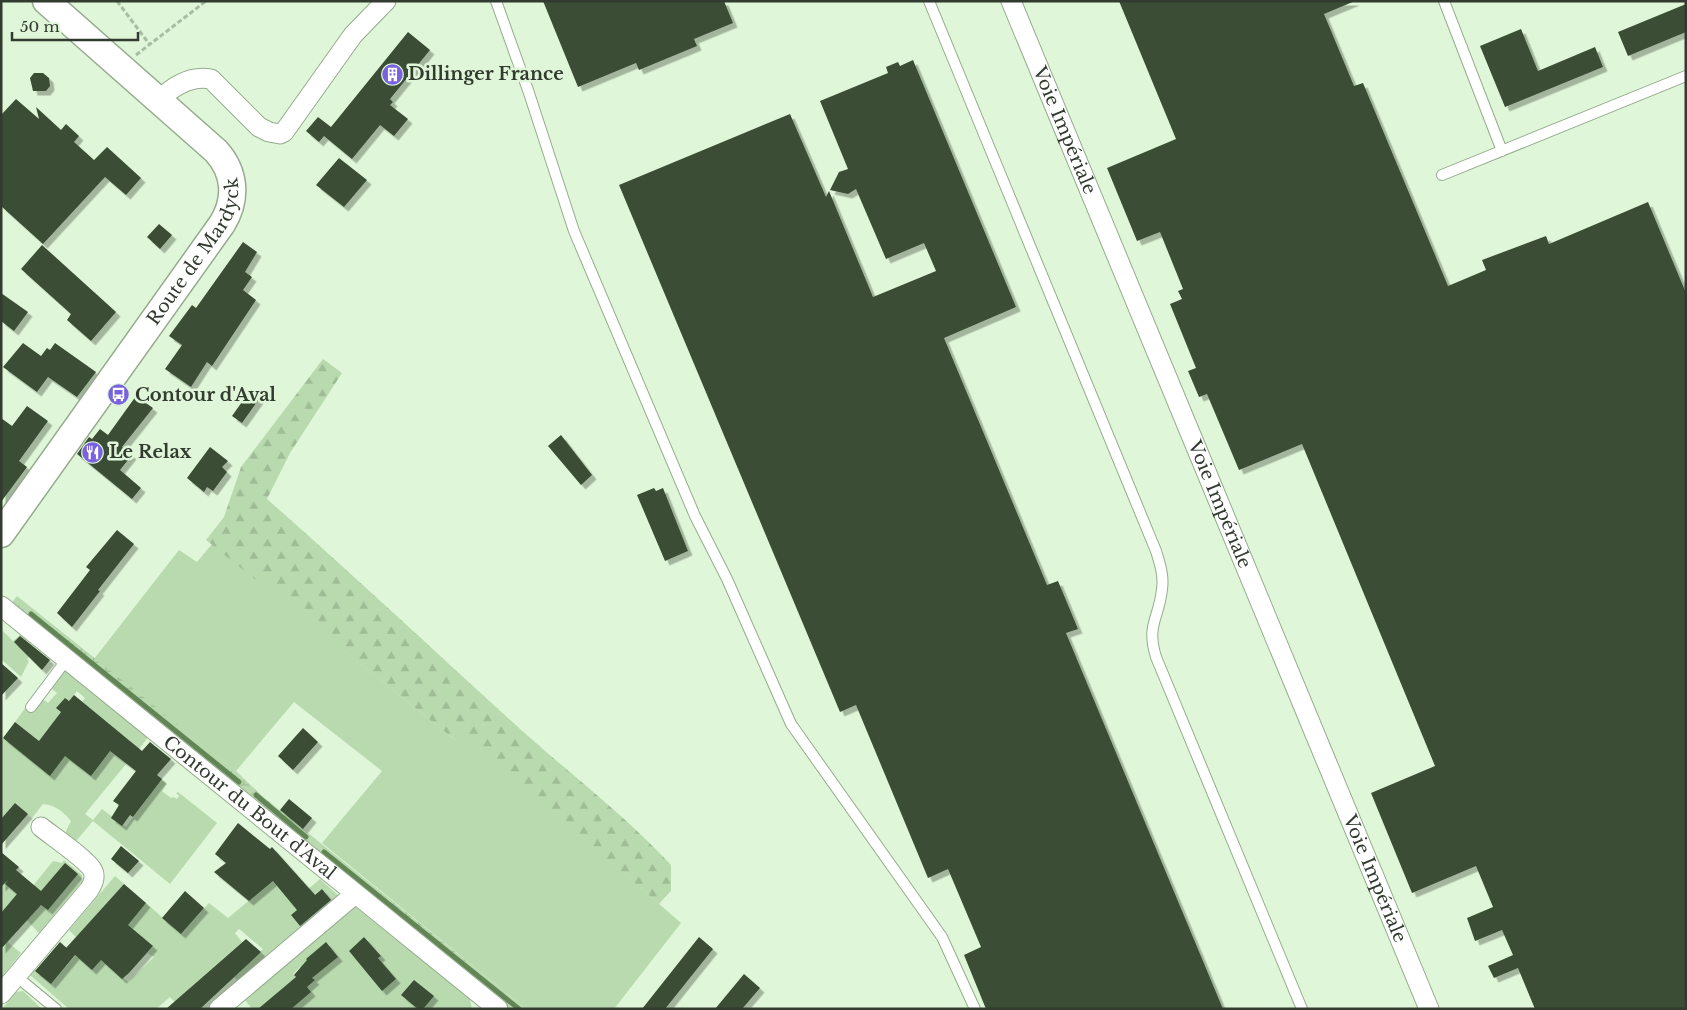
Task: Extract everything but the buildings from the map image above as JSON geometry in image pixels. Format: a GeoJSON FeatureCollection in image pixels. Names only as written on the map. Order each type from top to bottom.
{"type":"FeatureCollection","features":[{"type":"Feature","properties":{"kind":"main road","name":"Route de Mardyck"},"geometry":{"type":"LineString","coordinates":[[1,534],[229,212],[232,185],[222,159],[46,1]]}},
{"type":"Feature","properties":{"kind":"street"},"geometry":{"type":"LineString","coordinates":[[158,101],[179,84],[197,79],[211,79],[259,127],[269,132],[280,134],[284,132],[354,35],[386,1]]}},
{"type":"Feature","properties":{"kind":"street","name":"Voie Impériale"},"geometry":{"type":"LineString","coordinates":[[1011,1],[1429,1009]]}},
{"type":"Feature","properties":{"kind":"street","name":"Contour du Bout d'Aval"},"geometry":{"type":"LineString","coordinates":[[1,606],[494,1008]]}},
{"type":"Feature","properties":{"kind":"street"},"geometry":{"type":"LineString","coordinates":[[1,994],[89,890],[94,880],[90,867],[41,827]]}},
{"type":"Feature","properties":{"kind":"street"},"geometry":{"type":"LineString","coordinates":[[218,1009],[355,894]]}},
{"type":"Feature","properties":{"kind":"lane"},"geometry":{"type":"LineString","coordinates":[[496,1],[529,93],[574,231],[699,526],[727,579],[791,724],[942,937],[975,1009]]}},
{"type":"Feature","properties":{"kind":"lane"},"geometry":{"type":"LineString","coordinates":[[929,1],[1156,551],[1163,578],[1160,600],[1152,626],[1152,646],[1302,1009]]}},
{"type":"Feature","properties":{"kind":"lane"},"geometry":{"type":"LineString","coordinates":[[1444,1],[1502,151]]}},
{"type":"Feature","properties":{"kind":"lane"},"geometry":{"type":"LineString","coordinates":[[1442,175],[1686,76]]}},
{"type":"Feature","properties":{"kind":"lane"},"geometry":{"type":"LineString","coordinates":[[31,707],[67,659]]}},
{"type":"Feature","properties":{"kind":"lane"},"geometry":{"type":"LineString","coordinates":[[16,976],[56,1009]]}},
{"type":"Feature","properties":{"kind":"path"},"geometry":{"type":"LineString","coordinates":[[117,1],[150,45]]}},
{"type":"Feature","properties":{"kind":"path"},"geometry":{"type":"LineString","coordinates":[[120,67],[206,1]]}},
{"type":"Feature","properties":{"kind":"green space"},"geometry":{"type":"Polygon","coordinates":[[[323,359],[342,373],[290,453],[267,499],[528,736],[652,845],[671,865],[671,891],[659,904],[465,736],[455,740],[206,540],[224,517],[241,467],[323,359]]]}},
{"type":"Feature","properties":{"kind":"green space"},"geometry":{"type":"Polygon","coordinates":[[[212,544],[455,740],[465,735],[681,923],[614,1009],[526,1009],[322,843],[382,771],[294,702],[236,771],[94,659],[179,550],[197,562],[212,544]]]}},
{"type":"Feature","properties":{"kind":"green space"},"geometry":{"type":"Polygon","coordinates":[[[17,596],[236,771],[261,795],[526,1009],[514,1009],[12,602],[17,596]]]}},
{"type":"Feature","properties":{"kind":"green space"},"geometry":{"type":"Polygon","coordinates":[[[12,602],[241,787],[234,788],[9,605],[12,602]]]}},
{"type":"Feature","properties":{"kind":"green space"},"geometry":{"type":"Polygon","coordinates":[[[1,629],[13,641],[20,635],[36,649],[27,659],[29,661],[21,677],[1,659],[1,629]]]}},
{"type":"Feature","properties":{"kind":"green space"},"geometry":{"type":"Polygon","coordinates":[[[57,664],[149,736],[139,749],[97,740],[126,764],[85,814],[93,820],[102,809],[126,827],[147,799],[141,794],[160,778],[167,784],[162,791],[171,798],[177,799],[179,796],[176,793],[178,792],[217,823],[170,884],[93,821],[76,841],[64,835],[71,821],[55,807],[43,804],[32,818],[15,803],[1,819],[1,741],[3,738],[28,756],[38,740],[15,722],[57,664]],[[51,688],[43,699],[48,703],[57,693],[51,688]],[[77,691],[58,716],[61,729],[85,698],[77,691]]]}},
{"type":"Feature","properties":{"kind":"green space"},"geometry":{"type":"Polygon","coordinates":[[[316,848],[514,1009],[509,1009],[313,853],[316,848]]]}},
{"type":"Feature","properties":{"kind":"green space"},"geometry":{"type":"Polygon","coordinates":[[[64,860],[82,875],[82,882],[39,933],[10,903],[1,913],[1,874],[8,880],[5,884],[23,898],[53,861],[62,863],[64,860]]]}},
{"type":"Feature","properties":{"kind":"green space"},"geometry":{"type":"Polygon","coordinates":[[[115,876],[124,884],[76,937],[69,930],[115,876]]]}},
{"type":"Feature","properties":{"kind":"green space"},"geometry":{"type":"Polygon","coordinates":[[[320,879],[340,897],[333,902],[322,889],[291,915],[300,926],[308,920],[310,922],[239,982],[233,976],[263,949],[239,929],[235,933],[242,942],[192,986],[179,1006],[170,997],[156,1009],[69,1009],[30,975],[35,970],[51,984],[75,956],[78,958],[81,954],[91,962],[88,966],[92,970],[95,966],[87,946],[128,982],[154,957],[147,953],[153,947],[124,928],[146,903],[181,934],[209,903],[228,918],[274,880],[292,903],[320,879]]]}},
{"type":"Feature","properties":{"kind":"green space"},"geometry":{"type":"Polygon","coordinates":[[[354,906],[470,999],[472,1009],[252,1009],[244,999],[354,906]],[[364,937],[349,951],[382,990],[378,958],[381,955],[364,937]],[[300,967],[293,974],[307,987],[314,980],[300,967]]]}},
{"type":"Feature","properties":{"kind":"green space"},"geometry":{"type":"Polygon","coordinates":[[[1,937],[21,953],[1,978],[1,937]]]}},
{"type":"Feature","properties":{"kind":"green space"},"geometry":{"type":"Polygon","coordinates":[[[23,991],[42,1009],[2,1009],[16,992],[23,991]]]}},
{"type":"Feature","properties":{"kind":"waterway"},"geometry":{"type":"LineString","coordinates":[[31,614],[239,782]]}},
{"type":"Feature","properties":{"kind":"waterway"},"geometry":{"type":"LineString","coordinates":[[256,795],[306,837]]}},
{"type":"Feature","properties":{"kind":"waterway"},"geometry":{"type":"LineString","coordinates":[[324,852],[519,1009]]}},
{"type":"Feature","properties":{"kind":"place","name":"Dillinger France"},"geometry":{"type":"Point","coordinates":[392,74]}},
{"type":"Feature","properties":{"kind":"place","name":"Contour d'Aval"},"geometry":{"type":"Point","coordinates":[119,395]}},
{"type":"Feature","properties":{"kind":"place","name":"Le Relax"},"geometry":{"type":"Point","coordinates":[93,452]}}]}
